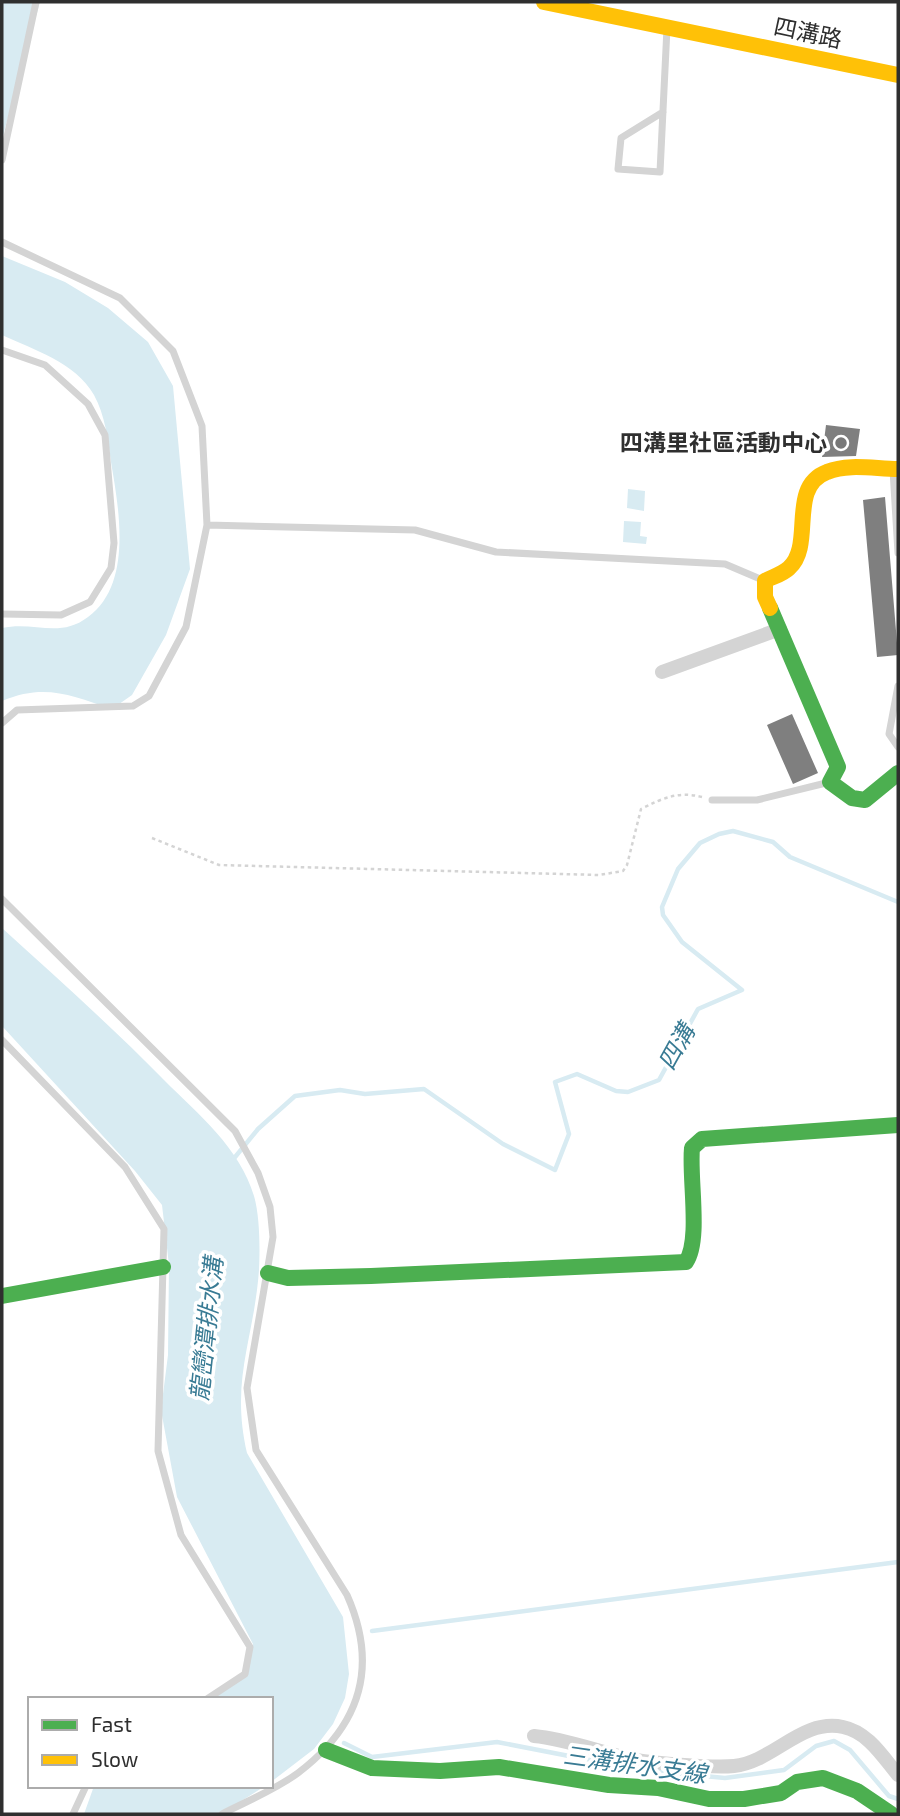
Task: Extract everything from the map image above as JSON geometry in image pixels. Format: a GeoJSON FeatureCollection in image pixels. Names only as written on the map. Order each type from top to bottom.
{"type":"FeatureCollection","features":[{"type":"Feature","properties":{"kind":"street","name":"四溝路"},"geometry":{"type":"LineString","coordinates":[[544,2],[898,75]]}},
{"type":"Feature","properties":{"kind":"street"},"geometry":{"type":"LineString","coordinates":[[896,469],[828,469],[815,477],[808,486],[797,555],[790,568],[765,581],[765,597],[838,767],[830,782],[852,798],[865,800],[898,773]]}},
{"type":"Feature","properties":{"kind":"street"},"geometry":{"type":"LineString","coordinates":[[662,672],[779,629]]}},
{"type":"Feature","properties":{"kind":"street"},"geometry":{"type":"LineString","coordinates":[[268,1273],[288,1278],[371,1276],[685,1262],[690,1258],[693,1245],[690,1178],[692,1148],[702,1139],[898,1125]]}},
{"type":"Feature","properties":{"kind":"street"},"geometry":{"type":"LineString","coordinates":[[2,1296],[163,1259]]}},
{"type":"Feature","properties":{"kind":"street"},"geometry":{"type":"LineString","coordinates":[[534,1736],[554,1738],[630,1759],[734,1766],[767,1755],[800,1735],[818,1728],[842,1726],[861,1734],[898,1775]]}},
{"type":"Feature","properties":{"kind":"street"},"geometry":{"type":"LineString","coordinates":[[326,1750],[372,1768],[440,1771],[499,1767],[609,1786],[658,1788],[709,1799],[744,1799],[781,1793],[797,1782],[823,1778],[857,1791],[891,1814]]}},
{"type":"Feature","properties":{"kind":"lane"},"geometry":{"type":"LineString","coordinates":[[2,160],[36,2]]}},
{"type":"Feature","properties":{"kind":"lane"},"geometry":{"type":"LineString","coordinates":[[663,112],[621,138],[618,169],[660,172],[663,112],[667,27]]}},
{"type":"Feature","properties":{"kind":"lane"},"geometry":{"type":"LineString","coordinates":[[2,243],[120,298],[173,351],[202,426],[206,525],[186,627],[149,696],[133,706],[17,710],[2,723]]}},
{"type":"Feature","properties":{"kind":"lane"},"geometry":{"type":"LineString","coordinates":[[2,350],[45,365],[88,404],[105,435],[114,542],[111,568],[90,602],[61,615],[2,614]]}},
{"type":"Feature","properties":{"kind":"lane"},"geometry":{"type":"LineString","coordinates":[[896,469],[898,553]]}},
{"type":"Feature","properties":{"kind":"lane"},"geometry":{"type":"LineString","coordinates":[[206,525],[415,530],[496,552],[725,564],[765,581]]}},
{"type":"Feature","properties":{"kind":"lane"},"geometry":{"type":"LineString","coordinates":[[898,686],[889,734],[898,747]]}},
{"type":"Feature","properties":{"kind":"lane"},"geometry":{"type":"LineString","coordinates":[[712,800],[757,800],[830,782]]}},
{"type":"Feature","properties":{"kind":"lane"},"geometry":{"type":"LineString","coordinates":[[2,899],[234,1131],[258,1173],[270,1207],[273,1237],[247,1388],[256,1450],[347,1595],[363,1641],[357,1697],[340,1730],[326,1750],[295,1775],[273,1787]]}},
{"type":"Feature","properties":{"kind":"lane"},"geometry":{"type":"LineString","coordinates":[[2,1040],[125,1167],[164,1229],[158,1451],[181,1535],[250,1647],[245,1674],[210,1697]]}},
{"type":"Feature","properties":{"kind":"lane"},"geometry":{"type":"LineString","coordinates":[[73,1814],[85,1788]]}},
{"type":"Feature","properties":{"kind":"lane"},"geometry":{"type":"LineString","coordinates":[[222,1814],[271,1788]]}},
{"type":"Feature","properties":{"kind":"path"},"geometry":{"type":"LineString","coordinates":[[152,838],[219,864],[599,875],[623,871],[627,865],[641,809],[662,798],[684,792],[712,800]]}},
{"type":"Feature","properties":{"kind":"water"},"geometry":{"type":"Polygon","coordinates":[[[2,2],[40,2],[2,139],[2,2]]]}},
{"type":"Feature","properties":{"kind":"water"},"geometry":{"type":"Polygon","coordinates":[[[2,256],[65,282],[108,308],[148,342],[173,386],[190,569],[166,635],[132,695],[112,709],[70,696],[44,692],[2,701],[2,628],[67,627],[88,617],[102,603],[112,585],[117,566],[119,523],[106,428],[94,395],[65,365],[2,335],[2,256]]]}},
{"type":"Feature","properties":{"kind":"water"},"geometry":{"type":"Polygon","coordinates":[[[628,489],[645,491],[644,511],[627,508],[628,489]]]}},
{"type":"Feature","properties":{"kind":"water"},"geometry":{"type":"Polygon","coordinates":[[[624,521],[641,522],[640,536],[647,537],[646,544],[623,542],[624,521]]]}},
{"type":"Feature","properties":{"kind":"water","name":"龍巒潭排水溝"},"geometry":{"type":"Polygon","coordinates":[[[2,928],[204,1119],[239,1162],[248,1179],[256,1204],[259,1270],[242,1381],[242,1427],[247,1453],[343,1617],[349,1674],[345,1698],[333,1724],[314,1749],[273,1780],[273,1697],[215,1697],[247,1675],[253,1644],[177,1497],[161,1410],[168,1355],[169,1265],[162,1205],[135,1171],[2,1026],[2,928]]]}},
{"type":"Feature","properties":{"kind":"water"},"geometry":{"type":"Polygon","coordinates":[[[93,1788],[262,1788],[221,1814],[84,1814],[93,1788]]]}},
{"type":"Feature","properties":{"kind":"building","name":"四溝里社區活動中心"},"geometry":{"type":"Polygon","coordinates":[[[826,425],[860,429],[856,456],[822,457],[826,425]]]}},
{"type":"Feature","properties":{"kind":"building"},"geometry":{"type":"Polygon","coordinates":[[[885,497],[898,655],[877,657],[863,500],[885,497]]]}},
{"type":"Feature","properties":{"kind":"building"},"geometry":{"type":"Polygon","coordinates":[[[792,714],[818,773],[793,784],[767,725],[792,714]]]}},
{"type":"Feature","properties":{"kind":"waterway","name":"四溝"},"geometry":{"type":"LineString","coordinates":[[231,1162],[258,1129],[295,1096],[340,1090],[365,1094],[424,1089],[503,1144],[555,1170],[569,1134],[555,1082],[577,1074],[616,1091],[628,1092],[659,1080],[698,1009],[742,990],[682,942],[663,915],[662,907],[678,869],[700,843],[719,834],[733,831],[773,842],[790,857],[898,902]]}},
{"type":"Feature","properties":{"kind":"waterway"},"geometry":{"type":"LineString","coordinates":[[372,1631],[898,1562]]}},
{"type":"Feature","properties":{"kind":"waterway","name":"三溝排水支線"},"geometry":{"type":"LineString","coordinates":[[344,1743],[372,1757],[497,1742],[641,1770],[725,1778],[784,1770],[816,1746],[834,1741],[850,1750],[889,1796],[898,1799]]}},
{"type":"Feature","properties":{"kind":"traffic: fast"},"geometry":{"type":"LineString","coordinates":[[770,608],[838,767],[830,782],[852,798],[865,800],[898,773]]}},
{"type":"Feature","properties":{"kind":"traffic: fast"},"geometry":{"type":"LineString","coordinates":[[268,1273],[288,1278],[371,1276],[686,1262],[693,1239],[694,1224],[692,1148],[702,1139],[898,1125]]}},
{"type":"Feature","properties":{"kind":"traffic: fast"},"geometry":{"type":"LineString","coordinates":[[2,1296],[163,1267]]}},
{"type":"Feature","properties":{"kind":"traffic: fast"},"geometry":{"type":"LineString","coordinates":[[326,1750],[372,1768],[440,1771],[499,1767],[609,1785],[658,1788],[709,1799],[744,1799],[781,1793],[797,1782],[823,1778],[857,1791],[891,1814]]}},
{"type":"Feature","properties":{"kind":"traffic: slow"},"geometry":{"type":"LineString","coordinates":[[544,2],[898,75]]}},
{"type":"Feature","properties":{"kind":"traffic: slow"},"geometry":{"type":"LineString","coordinates":[[770,608],[765,597],[765,581],[787,570],[796,558],[804,503],[815,479],[835,469],[898,469]]}},
{"type":"Feature","properties":{"kind":"place","name":"四溝里社區活動中心"},"geometry":{"type":"Point","coordinates":[841,443]}}]}
